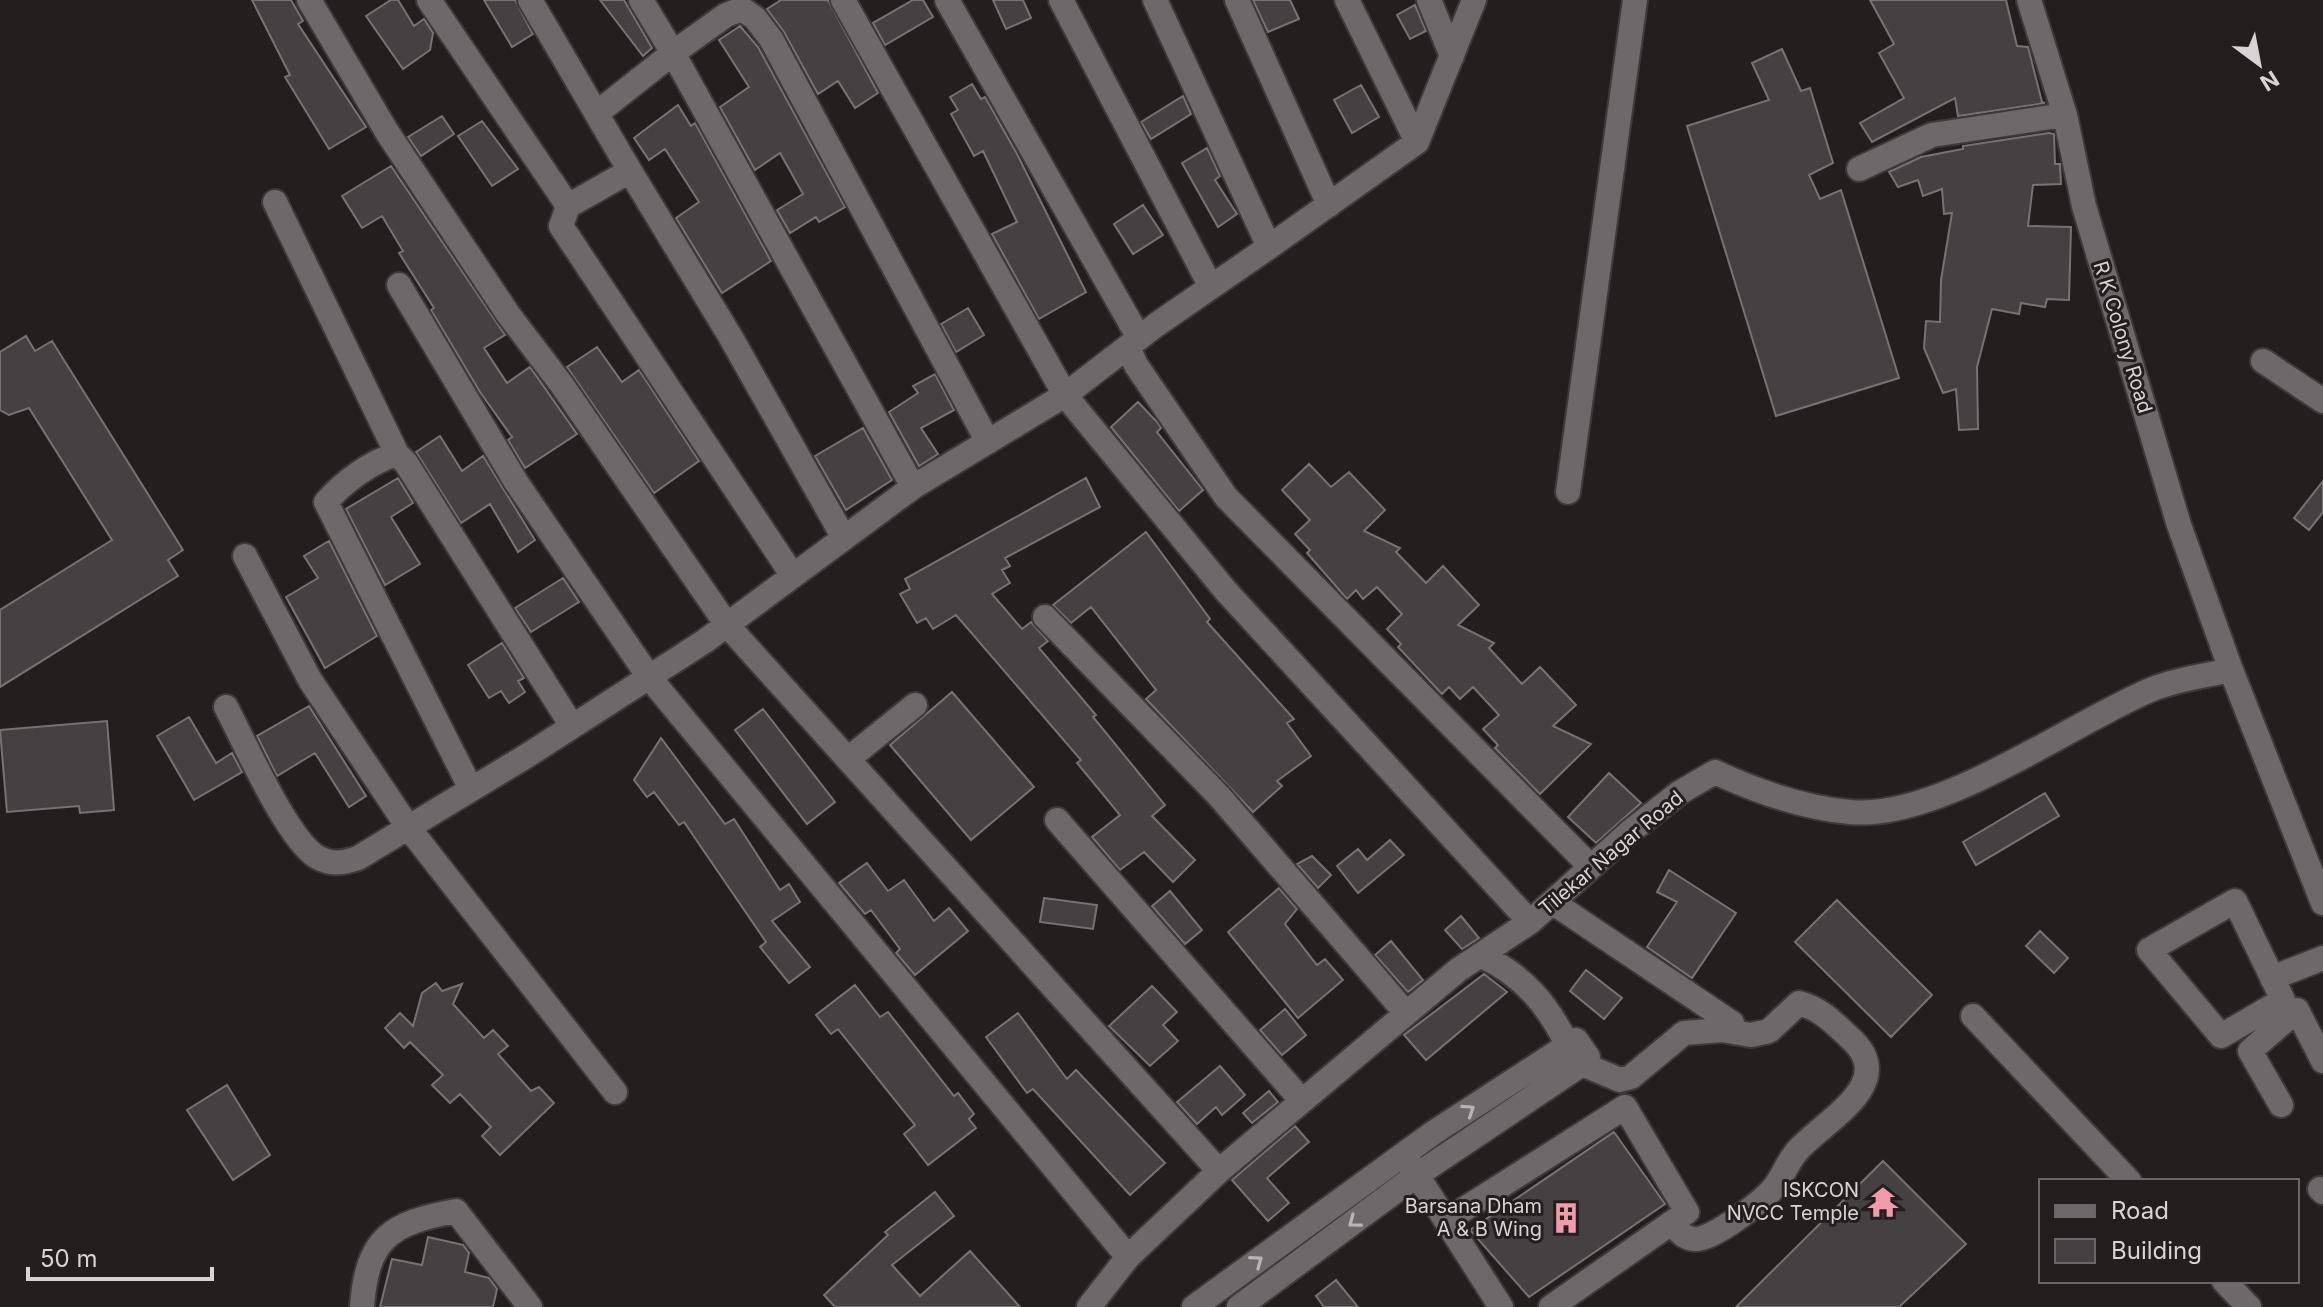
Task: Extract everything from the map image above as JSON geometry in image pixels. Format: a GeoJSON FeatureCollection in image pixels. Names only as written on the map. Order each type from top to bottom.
{"type":"FeatureCollection","features":[{"type":"Feature","properties":{"kind":"street"},"geometry":{"type":"LineString","coordinates":[[309,0],[387,132],[508,314],[562,385],[727,625],[1219,1171]]}},
{"type":"Feature","properties":{"kind":"street"},"geometry":{"type":"LineString","coordinates":[[429,0],[568,206]]}},
{"type":"Feature","properties":{"kind":"street"},"geometry":{"type":"LineString","coordinates":[[530,0],[730,336],[844,538]]}},
{"type":"Feature","properties":{"kind":"street"},"geometry":{"type":"LineString","coordinates":[[641,0],[913,487]]}},
{"type":"Feature","properties":{"kind":"street"},"geometry":{"type":"LineString","coordinates":[[843,0],[1065,395],[1225,590],[1530,922]]}},
{"type":"Feature","properties":{"kind":"street"},"geometry":{"type":"LineString","coordinates":[[947,0],[1133,342],[1136,365],[1226,497],[1591,867]]}},
{"type":"Feature","properties":{"kind":"street"},"geometry":{"type":"LineString","coordinates":[[1061,0],[1211,287]]}},
{"type":"Feature","properties":{"kind":"street"},"geometry":{"type":"LineString","coordinates":[[1155,0],[1269,247]]}},
{"type":"Feature","properties":{"kind":"street"},"geometry":{"type":"LineString","coordinates":[[1237,0],[1329,205]]}},
{"type":"Feature","properties":{"kind":"street"},"geometry":{"type":"LineString","coordinates":[[1347,0],[1417,142]]}},
{"type":"Feature","properties":{"kind":"street"},"geometry":{"type":"LineString","coordinates":[[1429,0],[1452,56]]}},
{"type":"Feature","properties":{"kind":"street"},"geometry":{"type":"LineString","coordinates":[[226,707],[293,831],[316,856],[340,864],[358,858],[572,726],[727,625],[913,487],[1065,395],[1133,342],[1417,142],[1474,0]]}},
{"type":"Feature","properties":{"kind":"street"},"geometry":{"type":"LineString","coordinates":[[1568,492],[1635,0]]}},
{"type":"Feature","properties":{"kind":"street","name":"R K Colony Road"},"geometry":{"type":"LineString","coordinates":[[2029,0],[2065,115],[2084,206],[2157,452],[2231,670]]}},
{"type":"Feature","properties":{"kind":"street"},"geometry":{"type":"LineString","coordinates":[[597,113],[740,4],[771,39],[988,442]]}},
{"type":"Feature","properties":{"kind":"street"},"geometry":{"type":"LineString","coordinates":[[1859,169],[1932,135],[2065,115]]}},
{"type":"Feature","properties":{"kind":"street"},"geometry":{"type":"LineString","coordinates":[[630,171],[568,206],[561,226],[793,576]]}},
{"type":"Feature","properties":{"kind":"street"},"geometry":{"type":"LineString","coordinates":[[275,202],[397,454],[406,463],[572,726]]}},
{"type":"Feature","properties":{"kind":"street"},"geometry":{"type":"LineString","coordinates":[[399,285],[516,482],[649,677],[1128,1257]]}},
{"type":"Feature","properties":{"kind":"street"},"geometry":{"type":"LineString","coordinates":[[2263,361],[2323,401]]}},
{"type":"Feature","properties":{"kind":"street"},"geometry":{"type":"LineString","coordinates":[[397,454],[371,466],[338,488],[326,502],[471,789]]}},
{"type":"Feature","properties":{"kind":"street"},"geometry":{"type":"LineString","coordinates":[[245,556],[310,680],[408,827],[615,1092]]}},
{"type":"Feature","properties":{"kind":"street"},"geometry":{"type":"LineString","coordinates":[[1045,617],[1219,796],[1406,1013]]}},
{"type":"Feature","properties":{"kind":"street"},"geometry":{"type":"LineString","coordinates":[[2231,670],[2323,903]]}},
{"type":"Feature","properties":{"kind":"street","name":"Tilekar Nagar Road"},"geometry":{"type":"LineString","coordinates":[[1089,1307],[1128,1257],[1219,1171],[1458,970],[1530,922],[1679,793],[1715,772],[1754,790],[1851,812],[1894,809],[1959,787],[2151,689],[2231,670]]}},
{"type":"Feature","properties":{"kind":"street"},"geometry":{"type":"LineString","coordinates":[[848,759],[915,705]]}},
{"type":"Feature","properties":{"kind":"street"},"geometry":{"type":"LineString","coordinates":[[1057,820],[1302,1101]]}},
{"type":"Feature","properties":{"kind":"street"},"geometry":{"type":"LineString","coordinates":[[2235,901],[2272,978],[2283,1000],[2221,1036],[2149,950],[2235,901]]}},
{"type":"Feature","properties":{"kind":"street"},"geometry":{"type":"LineString","coordinates":[[1552,902],[1732,1023]]}},
{"type":"Feature","properties":{"kind":"street"},"geometry":{"type":"LineString","coordinates":[[1482,956],[1517,976],[1536,994],[1575,1055],[1620,1080],[1631,1077],[1684,1033],[1722,1030],[1751,1035],[1769,1031],[1799,1003],[1817,1008],[1865,1051],[1868,1061],[1852,1103],[1797,1150],[1775,1188],[1717,1231],[1699,1239],[1686,1237],[1671,1223]]}},
{"type":"Feature","properties":{"kind":"street"},"geometry":{"type":"LineString","coordinates":[[2272,978],[2323,958]]}},
{"type":"Feature","properties":{"kind":"street"},"geometry":{"type":"LineString","coordinates":[[2281,1105],[2250,1051],[2297,1010],[2323,1061]]}},
{"type":"Feature","properties":{"kind":"street"},"geometry":{"type":"LineString","coordinates":[[1973,1016],[2127,1179]]}},
{"type":"Feature","properties":{"kind":"street"},"geometry":{"type":"LineString","coordinates":[[1194,1307],[1404,1154],[1575,1055]]}},
{"type":"Feature","properties":{"kind":"street"},"geometry":{"type":"LineString","coordinates":[[1239,1307],[1575,1055]]}},
{"type":"Feature","properties":{"kind":"street"},"geometry":{"type":"LineString","coordinates":[[1447,1220],[1625,1107],[1687,1212],[1551,1307]]}},
{"type":"Feature","properties":{"kind":"street"},"geometry":{"type":"LineString","coordinates":[[1404,1154],[1501,1307]]}},
{"type":"Feature","properties":{"kind":"street"},"geometry":{"type":"LineString","coordinates":[[362,1307],[366,1266],[377,1246],[422,1218],[456,1211],[530,1307]]}},
{"type":"Feature","properties":{"kind":"street"},"geometry":{"type":"LineString","coordinates":[[2226,1283],[2249,1307]]}},
{"type":"Feature","properties":{"kind":"building"},"geometry":{"type":"Polygon","coordinates":[[[252,0],[291,0],[303,21],[298,24],[366,127],[329,149],[285,77],[290,75],[252,0]]]}},
{"type":"Feature","properties":{"kind":"building"},"geometry":{"type":"Polygon","coordinates":[[[391,0],[398,0],[414,26],[424,19],[433,33],[430,50],[403,69],[366,16],[391,0]]]}},
{"type":"Feature","properties":{"kind":"building"},"geometry":{"type":"Polygon","coordinates":[[[484,0],[515,0],[533,34],[512,47],[484,0]]]}},
{"type":"Feature","properties":{"kind":"building"},"geometry":{"type":"Polygon","coordinates":[[[600,0],[624,0],[652,48],[643,56],[600,0]]]}},
{"type":"Feature","properties":{"kind":"building"},"geometry":{"type":"Polygon","coordinates":[[[781,0],[828,0],[878,93],[855,108],[838,81],[818,94],[784,32],[767,9],[781,0]]]}},
{"type":"Feature","properties":{"kind":"building"},"geometry":{"type":"Polygon","coordinates":[[[913,0],[923,0],[933,17],[885,45],[873,23],[913,0]]]}},
{"type":"Feature","properties":{"kind":"building"},"geometry":{"type":"Polygon","coordinates":[[[993,0],[1023,0],[1031,18],[1006,29],[993,0]]]}},
{"type":"Feature","properties":{"kind":"building"},"geometry":{"type":"Polygon","coordinates":[[[1253,0],[1290,0],[1299,19],[1268,32],[1253,0]]]}},
{"type":"Feature","properties":{"kind":"building"},"geometry":{"type":"Polygon","coordinates":[[[1870,0],[2006,0],[2017,46],[2028,47],[2042,102],[2045,103],[1958,116],[1955,98],[1872,142],[1860,123],[1904,98],[1879,53],[1894,44],[1870,0]]]}},
{"type":"Feature","properties":{"kind":"building"},"geometry":{"type":"Polygon","coordinates":[[[1415,5],[1426,31],[1410,39],[1397,15],[1415,5]]]}},
{"type":"Feature","properties":{"kind":"building"},"geometry":{"type":"Polygon","coordinates":[[[740,26],[758,47],[845,207],[819,222],[816,217],[790,233],[777,210],[803,194],[780,153],[755,170],[720,107],[749,87],[719,40],[740,26]]]}},
{"type":"Feature","properties":{"kind":"building"},"geometry":{"type":"Polygon","coordinates":[[[1782,49],[1801,91],[1810,88],[1833,163],[1809,175],[1820,199],[1841,190],[1899,378],[1776,416],[1687,126],[1769,100],[1752,63],[1782,49]]]}},
{"type":"Feature","properties":{"kind":"building"},"geometry":{"type":"Polygon","coordinates":[[[972,84],[981,99],[985,97],[1017,154],[1086,292],[1039,319],[992,234],[1017,222],[983,151],[974,156],[951,114],[958,110],[950,97],[972,84]]]}},
{"type":"Feature","properties":{"kind":"building"},"geometry":{"type":"Polygon","coordinates":[[[1361,85],[1379,117],[1352,133],[1334,100],[1361,85]]]}},
{"type":"Feature","properties":{"kind":"building"},"geometry":{"type":"Polygon","coordinates":[[[1183,96],[1191,114],[1151,139],[1141,122],[1183,96]]]}},
{"type":"Feature","properties":{"kind":"building"},"geometry":{"type":"Polygon","coordinates":[[[678,105],[691,126],[695,123],[771,261],[722,293],[676,218],[699,202],[665,149],[649,160],[634,138],[678,105]]]}},
{"type":"Feature","properties":{"kind":"building"},"geometry":{"type":"Polygon","coordinates":[[[442,116],[454,134],[421,156],[408,137],[442,116]]]}},
{"type":"Feature","properties":{"kind":"building"},"geometry":{"type":"Polygon","coordinates":[[[482,121],[518,169],[492,186],[458,136],[482,121]]]}},
{"type":"Feature","properties":{"kind":"building"},"geometry":{"type":"Polygon","coordinates":[[[2054,134],[2055,164],[2060,164],[2061,184],[2033,185],[2028,226],[2071,227],[2069,300],[2047,299],[2045,307],[2021,303],[2019,314],[1992,309],[1977,367],[1978,429],[1959,430],[1956,389],[1943,393],[1924,348],[1926,321],[1940,322],[1941,280],[1952,213],[1944,214],[1942,189],[1923,196],[1918,180],[1898,187],[1889,172],[1921,157],[1963,149],[1963,146],[2054,134]]]}},
{"type":"Feature","properties":{"kind":"building"},"geometry":{"type":"Polygon","coordinates":[[[1207,148],[1220,176],[1215,180],[1237,214],[1218,227],[1182,163],[1207,148]]]}},
{"type":"Feature","properties":{"kind":"building"},"geometry":{"type":"Polygon","coordinates":[[[391,166],[505,335],[484,348],[507,383],[530,367],[577,434],[525,468],[508,440],[512,437],[480,392],[431,310],[434,308],[399,253],[403,251],[382,216],[362,228],[342,196],[391,166]]]}},
{"type":"Feature","properties":{"kind":"building"},"geometry":{"type":"Polygon","coordinates":[[[1143,205],[1163,235],[1133,254],[1114,224],[1143,205]]]}},
{"type":"Feature","properties":{"kind":"building"},"geometry":{"type":"Polygon","coordinates":[[[968,308],[984,335],[956,352],[941,324],[968,308]]]}},
{"type":"Feature","properties":{"kind":"building"},"geometry":{"type":"Polygon","coordinates":[[[26,336],[35,351],[52,341],[183,550],[168,560],[178,576],[0,687],[0,610],[112,540],[29,408],[9,415],[0,410],[0,352],[26,336]]]}},
{"type":"Feature","properties":{"kind":"building"},"geometry":{"type":"Polygon","coordinates":[[[597,347],[622,382],[639,370],[699,461],[654,493],[567,367],[597,347]]]}},
{"type":"Feature","properties":{"kind":"building"},"geometry":{"type":"Polygon","coordinates":[[[935,374],[954,410],[921,428],[938,454],[919,466],[889,412],[918,393],[913,386],[935,374]]]}},
{"type":"Feature","properties":{"kind":"building"},"geometry":{"type":"Polygon","coordinates":[[[1138,402],[1158,423],[1161,428],[1157,432],[1203,490],[1179,511],[1111,427],[1138,402]]]}},
{"type":"Feature","properties":{"kind":"building"},"geometry":{"type":"Polygon","coordinates":[[[863,428],[892,480],[846,510],[815,456],[863,428]]]}},
{"type":"Feature","properties":{"kind":"building"},"geometry":{"type":"Polygon","coordinates":[[[440,436],[462,471],[483,456],[535,540],[518,552],[490,504],[461,523],[416,452],[440,436]]]}},
{"type":"Feature","properties":{"kind":"building"},"geometry":{"type":"Polygon","coordinates":[[[1309,464],[1331,487],[1349,472],[1385,510],[1364,531],[1400,548],[1396,552],[1426,583],[1443,566],[1479,605],[1458,625],[1494,643],[1489,648],[1522,684],[1540,667],[1576,705],[1553,726],[1591,744],[1540,794],[1495,748],[1498,745],[1483,729],[1499,715],[1473,687],[1460,699],[1449,687],[1442,694],[1398,647],[1401,644],[1387,629],[1402,614],[1377,587],[1363,599],[1356,590],[1347,599],[1307,553],[1310,550],[1295,534],[1310,520],[1282,490],[1309,464]]]}},
{"type":"Feature","properties":{"kind":"building"},"geometry":{"type":"Polygon","coordinates":[[[398,478],[413,503],[391,517],[420,564],[385,585],[346,509],[398,478]]]}},
{"type":"Feature","properties":{"kind":"building"},"geometry":{"type":"Polygon","coordinates":[[[1086,478],[1100,507],[1005,558],[1010,566],[1002,570],[1010,583],[992,594],[1022,629],[1031,622],[1048,641],[1039,648],[1096,715],[1093,717],[1165,805],[1152,816],[1195,860],[1173,882],[1144,852],[1120,870],[1092,837],[1120,815],[1077,763],[1081,760],[956,615],[933,629],[926,618],[917,623],[900,594],[910,589],[905,579],[1086,478]]]}},
{"type":"Feature","properties":{"kind":"building"},"geometry":{"type":"Polygon","coordinates":[[[2323,481],[2323,512],[2309,530],[2294,518],[2323,481]]]}},
{"type":"Feature","properties":{"kind":"building"},"geometry":{"type":"Polygon","coordinates":[[[1146,532],[1210,619],[1207,622],[1294,719],[1287,723],[1311,756],[1277,781],[1282,786],[1253,812],[1146,699],[1156,690],[1091,607],[1071,623],[1053,605],[1146,532]]]}},
{"type":"Feature","properties":{"kind":"building"},"geometry":{"type":"Polygon","coordinates":[[[329,541],[377,636],[325,668],[286,597],[318,578],[304,556],[329,541]]]}},
{"type":"Feature","properties":{"kind":"building"},"geometry":{"type":"Polygon","coordinates":[[[563,578],[579,602],[531,632],[515,608],[563,578]]]}},
{"type":"Feature","properties":{"kind":"building"},"geometry":{"type":"Polygon","coordinates":[[[502,643],[524,678],[518,681],[525,692],[509,703],[501,691],[489,698],[468,665],[502,643]]]}},
{"type":"Feature","properties":{"kind":"building"},"geometry":{"type":"Polygon","coordinates":[[[952,692],[1034,787],[971,840],[890,745],[952,692]]]}},
{"type":"Feature","properties":{"kind":"building"},"geometry":{"type":"Polygon","coordinates":[[[309,706],[366,796],[349,807],[315,753],[277,776],[257,736],[309,706]]]}},
{"type":"Feature","properties":{"kind":"building"},"geometry":{"type":"Polygon","coordinates":[[[763,709],[835,802],[807,824],[735,730],[763,709]]]}},
{"type":"Feature","properties":{"kind":"building"},"geometry":{"type":"Polygon","coordinates":[[[189,717],[216,763],[232,753],[242,772],[194,800],[157,736],[189,717]]]}},
{"type":"Feature","properties":{"kind":"building"},"geometry":{"type":"Polygon","coordinates":[[[107,721],[114,810],[80,813],[79,806],[7,812],[0,730],[107,721]]]}},
{"type":"Feature","properties":{"kind":"building"},"geometry":{"type":"Polygon","coordinates":[[[661,738],[725,824],[734,819],[780,890],[789,884],[800,902],[772,921],[810,967],[789,983],[760,947],[766,942],[684,822],[679,825],[654,792],[647,797],[634,780],[661,738]]]}},
{"type":"Feature","properties":{"kind":"building"},"geometry":{"type":"Polygon","coordinates":[[[1609,773],[1641,803],[1596,843],[1568,817],[1609,773]]]}},
{"type":"Feature","properties":{"kind":"building"},"geometry":{"type":"Polygon","coordinates":[[[2045,793],[2059,816],[1976,865],[1963,842],[2045,793]]]}},
{"type":"Feature","properties":{"kind":"building"},"geometry":{"type":"Polygon","coordinates":[[[1390,840],[1404,855],[1358,893],[1337,866],[1358,849],[1367,860],[1390,840]]]}},
{"type":"Feature","properties":{"kind":"building"},"geometry":{"type":"Polygon","coordinates":[[[1312,856],[1331,875],[1318,888],[1297,864],[1312,856]]]}},
{"type":"Feature","properties":{"kind":"building"},"geometry":{"type":"Polygon","coordinates":[[[867,863],[888,891],[904,880],[934,921],[949,908],[968,931],[915,975],[896,953],[900,949],[871,910],[865,914],[839,883],[867,863]]]}},
{"type":"Feature","properties":{"kind":"building"},"geometry":{"type":"Polygon","coordinates":[[[1669,870],[1736,913],[1692,978],[1647,947],[1677,902],[1657,892],[1669,870]]]}},
{"type":"Feature","properties":{"kind":"building"},"geometry":{"type":"Polygon","coordinates":[[[1279,888],[1297,909],[1285,924],[1317,965],[1325,959],[1343,980],[1298,1018],[1228,932],[1279,888]]]}},
{"type":"Feature","properties":{"kind":"building"},"geometry":{"type":"Polygon","coordinates":[[[1170,891],[1202,930],[1185,944],[1152,906],[1170,891]]]}},
{"type":"Feature","properties":{"kind":"building"},"geometry":{"type":"Polygon","coordinates":[[[1044,898],[1097,905],[1093,929],[1040,922],[1044,898]]]}},
{"type":"Feature","properties":{"kind":"building"},"geometry":{"type":"Polygon","coordinates":[[[1837,900],[1932,995],[1891,1037],[1795,942],[1837,900]]]}},
{"type":"Feature","properties":{"kind":"building"},"geometry":{"type":"Polygon","coordinates":[[[1461,916],[1479,938],[1462,949],[1445,930],[1461,916]]]}},
{"type":"Feature","properties":{"kind":"building"},"geometry":{"type":"Polygon","coordinates":[[[2040,931],[2068,958],[2054,973],[2026,946],[2040,931]]]}},
{"type":"Feature","properties":{"kind":"building"},"geometry":{"type":"Polygon","coordinates":[[[1391,941],[1423,980],[1408,992],[1375,955],[1391,941]]]}},
{"type":"Feature","properties":{"kind":"building"},"geometry":{"type":"Polygon","coordinates":[[[1586,970],[1622,998],[1604,1019],[1570,991],[1586,970]]]}},
{"type":"Feature","properties":{"kind":"building"},"geometry":{"type":"Polygon","coordinates":[[[1484,974],[1507,992],[1426,1060],[1404,1035],[1484,974]]]}},
{"type":"Feature","properties":{"kind":"building"},"geometry":{"type":"Polygon","coordinates":[[[436,983],[442,991],[462,984],[453,1004],[484,1038],[493,1030],[508,1046],[498,1054],[531,1091],[539,1087],[554,1103],[500,1155],[482,1136],[491,1127],[460,1094],[450,1103],[432,1085],[443,1075],[410,1042],[404,1048],[385,1028],[400,1013],[413,1026],[422,993],[436,983]]]}},
{"type":"Feature","properties":{"kind":"building"},"geometry":{"type":"Polygon","coordinates":[[[855,985],[880,1017],[888,1012],[954,1096],[958,1093],[974,1114],[969,1119],[976,1128],[928,1165],[904,1134],[915,1125],[838,1029],[831,1034],[816,1015],[855,985]]]}},
{"type":"Feature","properties":{"kind":"building"},"geometry":{"type":"Polygon","coordinates":[[[1152,986],[1177,1012],[1163,1025],[1178,1041],[1150,1066],[1109,1026],[1152,986]]]}},
{"type":"Feature","properties":{"kind":"building"},"geometry":{"type":"Polygon","coordinates":[[[1285,1009],[1306,1035],[1282,1055],[1260,1030],[1285,1009]]]}},
{"type":"Feature","properties":{"kind":"building"},"geometry":{"type":"Polygon","coordinates":[[[1018,1013],[1067,1079],[1076,1070],[1165,1163],[1130,1195],[1033,1089],[1027,1093],[986,1037],[1018,1013]]]}},
{"type":"Feature","properties":{"kind":"building"},"geometry":{"type":"Polygon","coordinates":[[[1220,1066],[1245,1095],[1222,1115],[1216,1107],[1197,1124],[1177,1102],[1220,1066]]]}},
{"type":"Feature","properties":{"kind":"building"},"geometry":{"type":"Polygon","coordinates":[[[227,1085],[270,1155],[233,1180],[187,1110],[227,1085]]]}},
{"type":"Feature","properties":{"kind":"building"},"geometry":{"type":"Polygon","coordinates":[[[1269,1091],[1278,1102],[1252,1123],[1243,1113],[1269,1091]]]}},
{"type":"Feature","properties":{"kind":"building"},"geometry":{"type":"Polygon","coordinates":[[[1295,1126],[1309,1142],[1267,1178],[1289,1203],[1268,1221],[1232,1180],[1295,1126]]]}},
{"type":"Feature","properties":{"kind":"building","name":"Barsana Dham A & B Wing"},"geometry":{"type":"Polygon","coordinates":[[[1614,1132],[1665,1204],[1529,1297],[1470,1230],[1614,1132]]]}},
{"type":"Feature","properties":{"kind":"building","name":"ISKCON NVCC Temple"},"geometry":{"type":"Polygon","coordinates":[[[1883,1161],[1966,1244],[1899,1307],[1736,1307],[1883,1161]]]}},
{"type":"Feature","properties":{"kind":"building"},"geometry":{"type":"Polygon","coordinates":[[[935,1192],[954,1216],[892,1265],[920,1296],[970,1251],[1020,1307],[835,1307],[824,1295],[888,1235],[885,1232],[935,1192]]]}},
{"type":"Feature","properties":{"kind":"building"},"geometry":{"type":"Polygon","coordinates":[[[428,1237],[463,1245],[469,1253],[465,1272],[489,1278],[497,1289],[493,1307],[380,1307],[392,1259],[422,1265],[428,1237]]]}},
{"type":"Feature","properties":{"kind":"building"},"geometry":{"type":"Polygon","coordinates":[[[1336,1280],[1358,1307],[1324,1307],[1316,1296],[1336,1280]]]}},
{"type":"Feature","properties":{"kind":"place","name":"ISKCON NVCC Temple"},"geometry":{"type":"Point","coordinates":[1883,1202]}},
{"type":"Feature","properties":{"kind":"place","name":"Barsana Dham A & B Wing"},"geometry":{"type":"Point","coordinates":[1566,1218]}}]}
